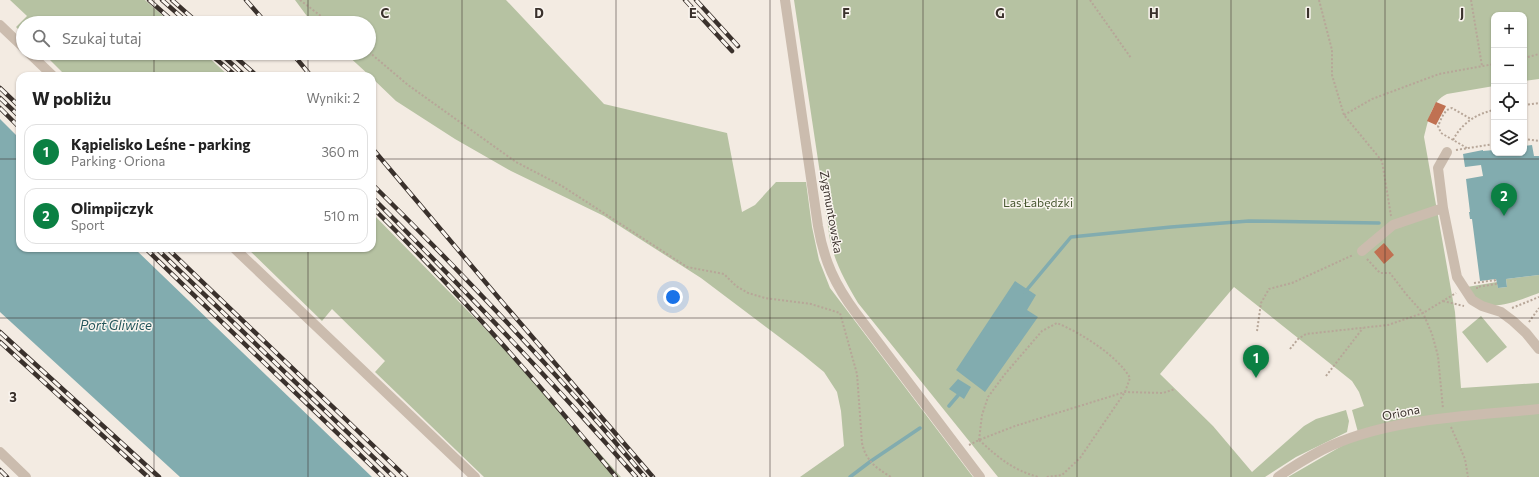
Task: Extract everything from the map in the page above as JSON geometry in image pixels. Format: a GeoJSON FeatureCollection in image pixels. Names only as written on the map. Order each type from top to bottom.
{"type":"FeatureCollection","features":[{"type":"Feature","properties":{"kind":"street","name":"Zygmuntowska"},"geometry":{"type":"LineString","coordinates":[[785,0],[818,226],[825,258],[831,273],[842,294],[980,477]]}},
{"type":"Feature","properties":{"kind":"street"},"geometry":{"type":"LineString","coordinates":[[0,25],[16,40]]}},
{"type":"Feature","properties":{"kind":"street"},"geometry":{"type":"LineString","coordinates":[[36,60],[49,72]]}},
{"type":"Feature","properties":{"kind":"street"},"geometry":{"type":"LineString","coordinates":[[1447,152],[1438,168],[1443,208],[1457,277],[1472,300],[1479,305],[1501,312],[1520,327],[1539,349]]}},
{"type":"Feature","properties":{"kind":"street"},"geometry":{"type":"LineString","coordinates":[[1362,251],[1394,225],[1443,208]]}},
{"type":"Feature","properties":{"kind":"street"},"geometry":{"type":"LineString","coordinates":[[238,252],[476,477]]}},
{"type":"Feature","properties":{"kind":"street","name":"Oriona"},"geometry":{"type":"LineString","coordinates":[[1278,477],[1323,450],[1359,436],[1411,423],[1539,409]]}},
{"type":"Feature","properties":{"kind":"street"},"geometry":{"type":"LineString","coordinates":[[0,452],[26,477]]}},
{"type":"Feature","properties":{"kind":"path"},"geometry":{"type":"LineString","coordinates":[[300,0],[321,16]]}},
{"type":"Feature","properties":{"kind":"path"},"geometry":{"type":"LineString","coordinates":[[1090,0],[1131,58]]}},
{"type":"Feature","properties":{"kind":"path"},"geometry":{"type":"LineString","coordinates":[[1319,0],[1332,50],[1332,75],[1344,115],[1382,161],[1391,217]]}},
{"type":"Feature","properties":{"kind":"path"},"geometry":{"type":"LineString","coordinates":[[1472,0],[1482,66]]}},
{"type":"Feature","properties":{"kind":"path"},"geometry":{"type":"LineString","coordinates":[[1527,57],[1539,54]]}},
{"type":"Feature","properties":{"kind":"path"},"geometry":{"type":"LineString","coordinates":[[376,58],[408,85],[516,162],[562,186],[687,267],[724,274],[736,286],[748,293],[765,298],[811,304],[840,313],[857,374],[864,454],[878,469],[891,477]]}},
{"type":"Feature","properties":{"kind":"path"},"geometry":{"type":"LineString","coordinates":[[1344,115],[1372,99],[1440,74],[1491,64]]}},
{"type":"Feature","properties":{"kind":"path"},"geometry":{"type":"LineString","coordinates":[[1527,105],[1539,103]]}},
{"type":"Feature","properties":{"kind":"path"},"geometry":{"type":"LineString","coordinates":[[1467,148],[1441,133],[1438,126],[1446,111],[1452,108],[1471,119]]}},
{"type":"Feature","properties":{"kind":"path"},"geometry":{"type":"LineString","coordinates":[[1447,152],[1463,125],[1471,119],[1491,111]]}},
{"type":"Feature","properties":{"kind":"path"},"geometry":{"type":"LineString","coordinates":[[1527,139],[1539,141]]}},
{"type":"Feature","properties":{"kind":"path"},"geometry":{"type":"LineString","coordinates":[[1447,152],[1491,144]]}},
{"type":"Feature","properties":{"kind":"path"},"geometry":{"type":"LineString","coordinates":[[1257,331],[1261,303],[1269,289],[1292,283],[1362,251],[1370,263],[1380,273],[1390,273],[1423,313],[1432,334],[1438,356],[1444,413],[1465,459],[1468,477]]}},
{"type":"Feature","properties":{"kind":"path"},"geometry":{"type":"LineString","coordinates":[[1290,349],[1298,339],[1306,334],[1388,325],[1423,313],[1468,284],[1496,281],[1496,284],[1477,286],[1479,305]]}},
{"type":"Feature","properties":{"kind":"path"},"geometry":{"type":"LineString","coordinates":[[1501,312],[1539,297]]}},
{"type":"Feature","properties":{"kind":"path"},"geometry":{"type":"LineString","coordinates":[[979,440],[982,416],[988,397],[1005,374],[1042,331],[1057,323],[1076,331],[1125,368],[1130,378],[1125,392],[1080,458],[1062,475],[1046,477]]}},
{"type":"Feature","properties":{"kind":"path"},"geometry":{"type":"LineString","coordinates":[[1326,376],[1363,328]]}},
{"type":"Feature","properties":{"kind":"path"},"geometry":{"type":"LineString","coordinates":[[968,446],[979,440],[1015,426],[1125,392],[1163,393],[1176,389]]}},
{"type":"Feature","properties":{"kind":"path"},"geometry":{"type":"LineString","coordinates":[[979,440],[1004,462],[1023,473],[1038,477]]}},
{"type":"Feature","properties":{"kind":"green space"},"geometry":{"type":"Polygon","coordinates":[[[10,0],[145,0],[163,16],[27,16],[10,0]]]}},
{"type":"Feature","properties":{"kind":"green space"},"geometry":{"type":"Polygon","coordinates":[[[295,0],[506,0],[604,104],[727,133],[742,212],[755,205],[776,182],[806,182],[812,227],[819,260],[830,288],[973,477],[800,477],[844,446],[841,411],[837,392],[824,372],[701,278],[604,216],[511,171],[455,139],[396,101],[376,82],[376,72],[366,72],[353,60],[376,60],[376,16],[307,16],[295,0]]]}},
{"type":"Feature","properties":{"kind":"green space","name":"Las Łabędzki"},"geometry":{"type":"Polygon","coordinates":[[[794,0],[1539,0],[1539,79],[1527,81],[1527,12],[1491,12],[1491,87],[1447,94],[1442,97],[1431,112],[1424,137],[1455,312],[1461,388],[1539,383],[1539,477],[1288,477],[1359,436],[1352,410],[1364,406],[1359,392],[1352,381],[1234,287],[1160,374],[1213,426],[1252,472],[1304,426],[1316,419],[1346,410],[1349,421],[1347,432],[1296,457],[1265,477],[998,477],[858,303],[838,265],[830,240],[794,0]]]}},
{"type":"Feature","properties":{"kind":"green space"},"geometry":{"type":"Polygon","coordinates":[[[50,60],[212,60],[225,72],[62,72],[50,60]]]}},
{"type":"Feature","properties":{"kind":"green space"},"geometry":{"type":"Polygon","coordinates":[[[376,217],[514,358],[621,477],[484,477],[375,372],[385,361],[332,309],[322,321],[251,252],[376,252],[376,217]]]}},
{"type":"Feature","properties":{"kind":"green space"},"geometry":{"type":"Polygon","coordinates":[[[1539,275],[1539,293],[1503,305],[1495,306],[1480,302],[1467,287],[1497,282],[1498,288],[1507,287],[1506,279],[1539,275]]]}},
{"type":"Feature","properties":{"kind":"green space"},"geometry":{"type":"Polygon","coordinates":[[[1481,316],[1507,347],[1487,363],[1462,332],[1481,316]]]}},
{"type":"Feature","properties":{"kind":"water","name":"Port Gliwice"},"geometry":{"type":"Polygon","coordinates":[[[0,119],[16,135],[16,252],[138,252],[372,477],[180,477],[0,312],[0,119]]]}},
{"type":"Feature","properties":{"kind":"water"},"geometry":{"type":"Polygon","coordinates":[[[1532,145],[1534,156],[1539,156],[1539,275],[1506,279],[1507,287],[1498,288],[1496,279],[1480,281],[1472,219],[1470,219],[1469,212],[1466,179],[1483,176],[1481,165],[1465,167],[1463,154],[1483,150],[1491,150],[1491,156],[1527,156],[1527,146],[1532,145]]]}},
{"type":"Feature","properties":{"kind":"water"},"geometry":{"type":"Polygon","coordinates":[[[1015,281],[1036,295],[1027,310],[1038,317],[985,392],[956,370],[1015,281]]]}},
{"type":"Feature","properties":{"kind":"water"},"geometry":{"type":"Polygon","coordinates":[[[958,379],[971,387],[964,399],[949,389],[958,379]]]}},
{"type":"Feature","properties":{"kind":"building"},"geometry":{"type":"Polygon","coordinates":[[[1436,102],[1446,106],[1436,125],[1427,121],[1436,102]]]}},
{"type":"Feature","properties":{"kind":"building"},"geometry":{"type":"Polygon","coordinates":[[[1384,243],[1394,255],[1384,264],[1374,252],[1384,243]]]}},
{"type":"Feature","properties":{"kind":"waterway"},"geometry":{"type":"LineString","coordinates":[[1025,292],[1071,237],[1249,221],[1379,223]]}},
{"type":"Feature","properties":{"kind":"waterway"},"geometry":{"type":"LineString","coordinates":[[949,406],[960,393]]}},
{"type":"Feature","properties":{"kind":"waterway"},"geometry":{"type":"LineString","coordinates":[[850,477],[920,428]]}},
{"type":"Feature","properties":{"kind":"railway"},"geometry":{"type":"LineString","coordinates":[[149,0],[167,16]]}},
{"type":"Feature","properties":{"kind":"railway"},"geometry":{"type":"LineString","coordinates":[[162,0],[180,16]]}},
{"type":"Feature","properties":{"kind":"railway"},"geometry":{"type":"LineString","coordinates":[[172,0],[190,16]]}},
{"type":"Feature","properties":{"kind":"railway"},"geometry":{"type":"LineString","coordinates":[[246,0],[260,16]]}},
{"type":"Feature","properties":{"kind":"railway"},"geometry":{"type":"LineString","coordinates":[[685,0],[732,51]]}},
{"type":"Feature","properties":{"kind":"railway"},"geometry":{"type":"LineString","coordinates":[[696,0],[738,46]]}},
{"type":"Feature","properties":{"kind":"railway"},"geometry":{"type":"LineString","coordinates":[[217,60],[231,72]]}},
{"type":"Feature","properties":{"kind":"railway"},"geometry":{"type":"LineString","coordinates":[[228,60],[241,72]]}},
{"type":"Feature","properties":{"kind":"railway"},"geometry":{"type":"LineString","coordinates":[[239,60],[252,72]]}},
{"type":"Feature","properties":{"kind":"railway"},"geometry":{"type":"LineString","coordinates":[[298,60],[308,72]]}},
{"type":"Feature","properties":{"kind":"railway"},"geometry":{"type":"LineString","coordinates":[[0,88],[16,103]]}},
{"type":"Feature","properties":{"kind":"railway"},"geometry":{"type":"LineString","coordinates":[[0,98],[16,113]]}},
{"type":"Feature","properties":{"kind":"railway"},"geometry":{"type":"LineString","coordinates":[[0,108],[16,124]]}},
{"type":"Feature","properties":{"kind":"railway"},"geometry":{"type":"LineString","coordinates":[[376,153],[653,477]]}},
{"type":"Feature","properties":{"kind":"railway"},"geometry":{"type":"LineString","coordinates":[[376,188],[443,255],[546,364],[645,477]]}},
{"type":"Feature","properties":{"kind":"railway"},"geometry":{"type":"LineString","coordinates":[[376,201],[572,405],[636,477]]}},
{"type":"Feature","properties":{"kind":"railway"},"geometry":{"type":"LineString","coordinates":[[376,211],[467,305],[557,407],[616,477]]}},
{"type":"Feature","properties":{"kind":"railway"},"geometry":{"type":"LineString","coordinates":[[149,252],[383,477]]}},
{"type":"Feature","properties":{"kind":"railway"},"geometry":{"type":"LineString","coordinates":[[160,252],[394,477]]}},
{"type":"Feature","properties":{"kind":"railway"},"geometry":{"type":"LineString","coordinates":[[171,252],[406,477]]}},
{"type":"Feature","properties":{"kind":"railway"},"geometry":{"type":"LineString","coordinates":[[0,332],[159,477]]}},
{"type":"Feature","properties":{"kind":"railway"},"geometry":{"type":"LineString","coordinates":[[0,342],[148,477]]}},
{"type":"Feature","properties":{"kind":"railway"},"geometry":{"type":"LineString","coordinates":[[0,470],[7,477]]}},
{"type":"Feature","properties":{"kind":"place","name":"Olimpijczyk"},"geometry":{"type":"Point","coordinates":[1504,216]}},
{"type":"Feature","properties":{"kind":"place","name":"Kąpielisko Leśne - parking"},"geometry":{"type":"Point","coordinates":[1256,378]}}]}
